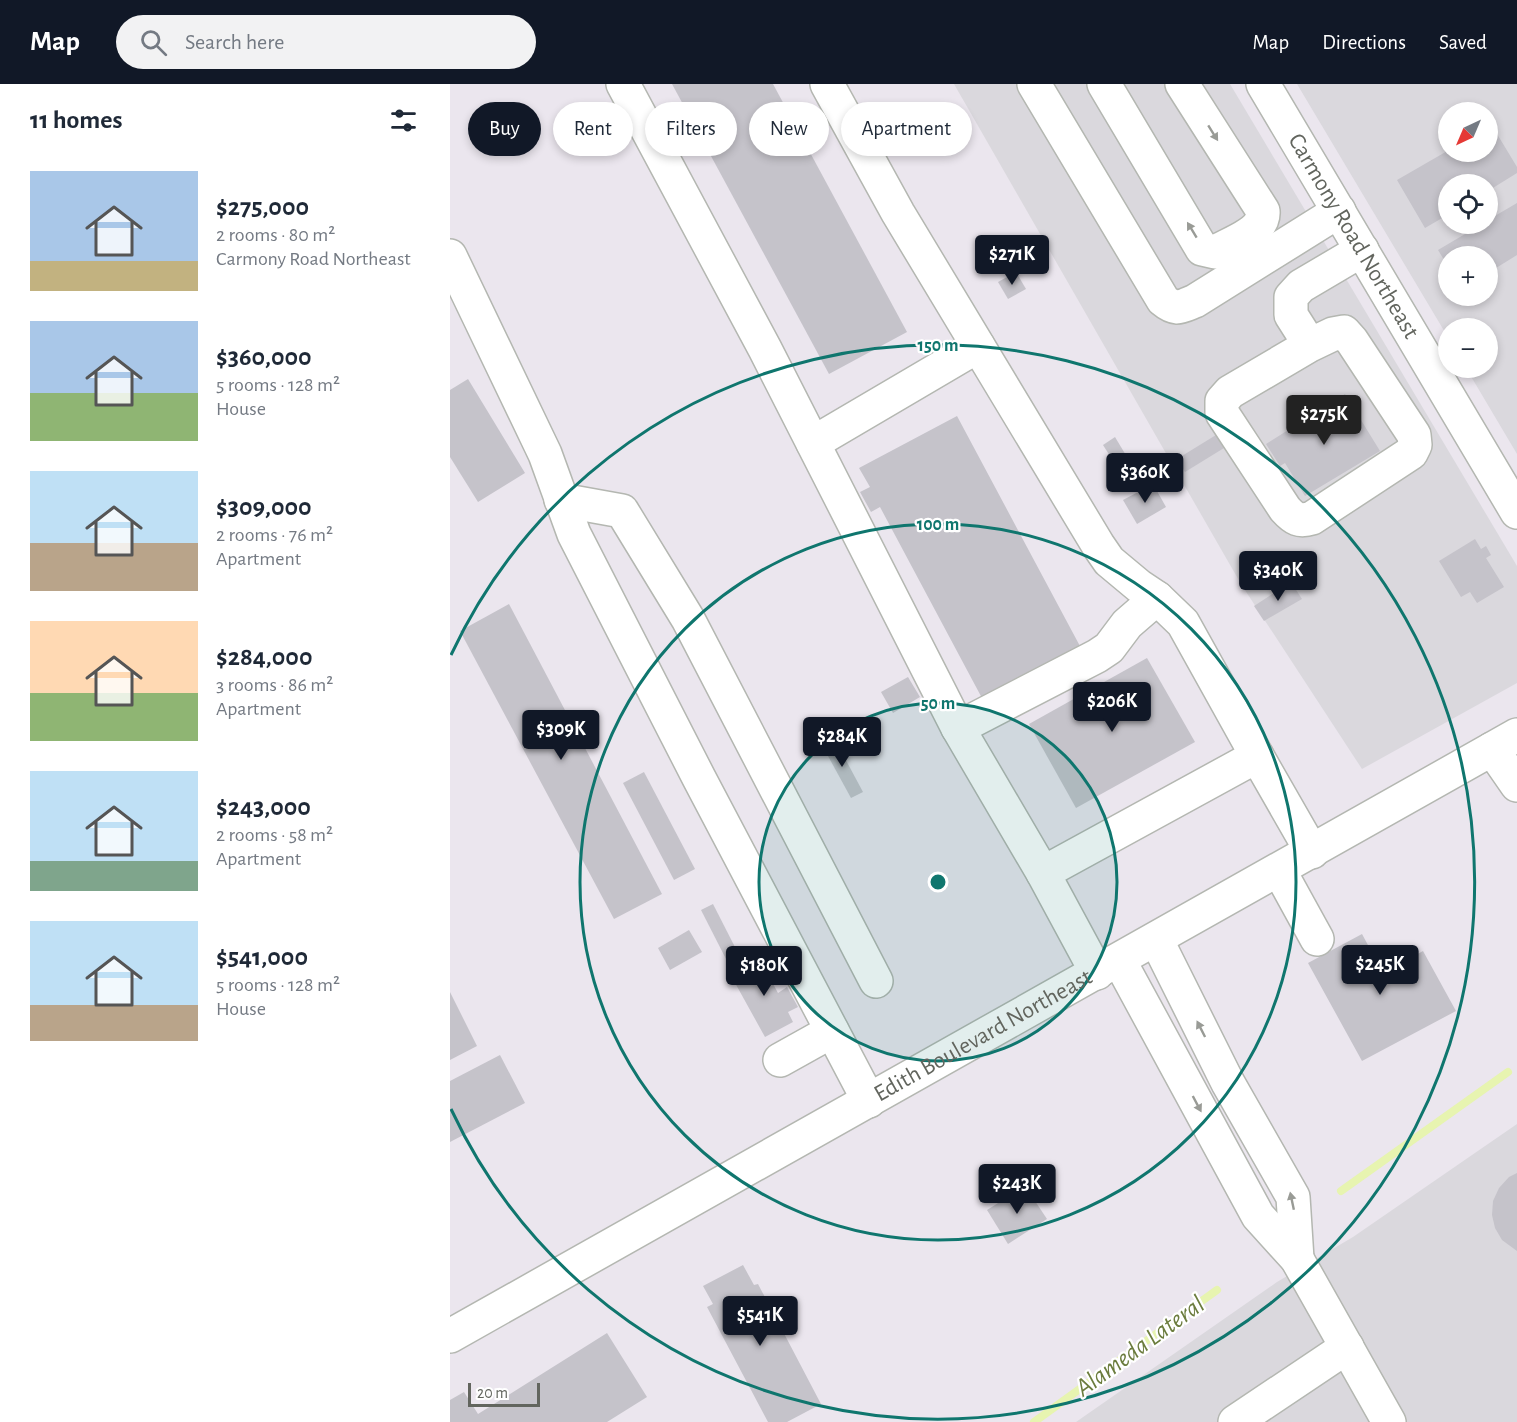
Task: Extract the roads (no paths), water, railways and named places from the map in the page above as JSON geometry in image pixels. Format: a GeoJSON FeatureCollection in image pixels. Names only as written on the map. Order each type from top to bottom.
{"type":"FeatureCollection","features":[{"type":"Feature","properties":{"kind":"street"},"geometry":{"type":"LineString","coordinates":[[623,84],[765,349],[958,728],[1043,873],[1108,966],[1257,1216],[1297,1259],[1389,1422]]}},
{"type":"Feature","properties":{"kind":"street"},"geometry":{"type":"LineString","coordinates":[[827,84],[898,213],[1109,561],[1157,598],[1183,623],[1312,852]]}},
{"type":"Feature","properties":{"kind":"street"},"geometry":{"type":"LineString","coordinates":[[1034,84],[1163,300],[1172,307],[1180,307],[1195,301],[1339,211]]}},
{"type":"Feature","properties":{"kind":"street"},"geometry":{"type":"LineString","coordinates":[[1104,84],[1202,249],[1215,252],[1258,228],[1264,219],[1263,211],[1182,84]]}},
{"type":"Feature","properties":{"kind":"street","name":"Carmony Road Northeast"},"geometry":{"type":"LineString","coordinates":[[1263,84],[1517,512]]}},
{"type":"Feature","properties":{"kind":"street"},"geometry":{"type":"LineString","coordinates":[[1310,345],[1290,315],[1291,297],[1301,286],[1362,250]]}},
{"type":"Feature","properties":{"kind":"street"},"geometry":{"type":"LineString","coordinates":[[450,256],[544,454],[579,544],[869,1101]]}},
{"type":"Feature","properties":{"kind":"street"},"geometry":{"type":"LineString","coordinates":[[1344,333],[1352,341],[1414,435],[1415,445],[1411,453],[1312,518],[1302,521],[1293,518],[1279,499],[1222,413],[1222,401],[1230,392],[1310,345],[1333,334],[1344,333]]}},
{"type":"Feature","properties":{"kind":"street"},"geometry":{"type":"LineString","coordinates":[[813,443],[978,346]]}},
{"type":"Feature","properties":{"kind":"street"},"geometry":{"type":"LineString","coordinates":[[561,500],[622,512],[688,619],[876,981]]}},
{"type":"Feature","properties":{"kind":"street"},"geometry":{"type":"LineString","coordinates":[[958,728],[1097,656],[1109,648],[1127,624],[1157,598]]}},
{"type":"Feature","properties":{"kind":"street"},"geometry":{"type":"LineString","coordinates":[[1505,742],[1517,786]]}},
{"type":"Feature","properties":{"kind":"street","name":"Edith Boulevard Northeast"},"geometry":{"type":"LineString","coordinates":[[450,1336],[1505,742]]}},
{"type":"Feature","properties":{"kind":"street"},"geometry":{"type":"LineString","coordinates":[[1043,873],[1257,756]]}},
{"type":"Feature","properties":{"kind":"street"},"geometry":{"type":"LineString","coordinates":[[1279,870],[1317,939]]}},
{"type":"Feature","properties":{"kind":"street"},"geometry":{"type":"LineString","coordinates":[[1156,939],[1228,1083],[1293,1197],[1297,1259]]}},
{"type":"Feature","properties":{"kind":"street"},"geometry":{"type":"LineString","coordinates":[[780,1060],[832,1031]]}},
{"type":"Feature","properties":{"kind":"street"},"geometry":{"type":"LineString","coordinates":[[1235,1422],[1347,1347]]}},
{"type":"Feature","properties":{"kind":"waterway"},"geometry":{"type":"LineString","coordinates":[[1341,1191],[1508,1072]]}},
{"type":"Feature","properties":{"kind":"waterway","name":"Alameda Lateral"},"geometry":{"type":"LineString","coordinates":[[1034,1422],[1217,1290]]}}]}
